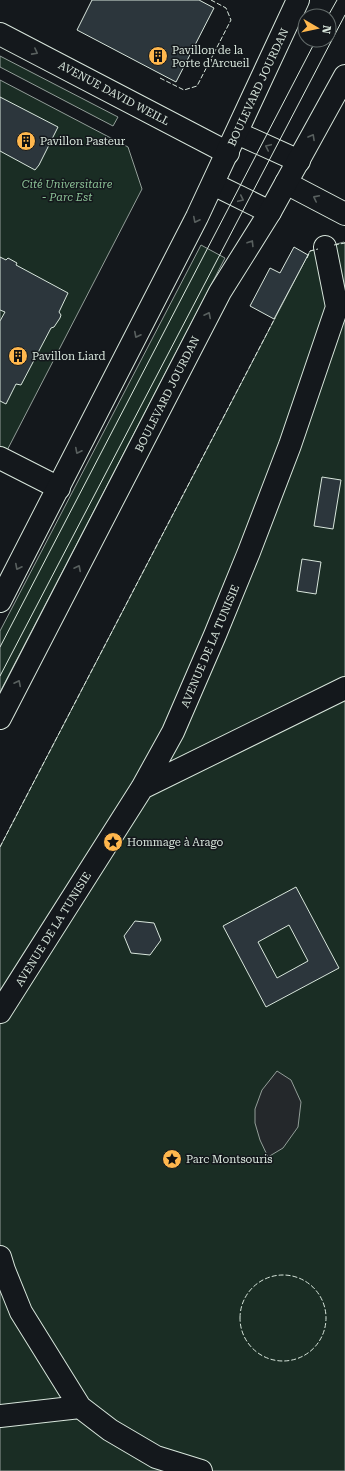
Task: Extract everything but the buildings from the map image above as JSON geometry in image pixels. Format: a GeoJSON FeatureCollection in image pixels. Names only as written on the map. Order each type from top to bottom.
{"type":"FeatureCollection","features":[{"type":"Feature","properties":{"kind":"street","name":"BOULEVARD JOURDAN"},"geometry":{"type":"LineString","coordinates":[[0,601],[213,184],[295,1]]}},
{"type":"Feature","properties":{"kind":"street","name":"AVENUE DAVID WEILL"},"geometry":{"type":"LineString","coordinates":[[0,34],[228,152]]}},
{"type":"Feature","properties":{"kind":"street","name":"BOULEVARD JOURDAN"},"geometry":{"type":"LineString","coordinates":[[0,718],[220,292],[270,212],[345,76]]}},
{"type":"Feature","properties":{"kind":"street"},"geometry":{"type":"LineString","coordinates":[[237,133],[299,161]]}},
{"type":"Feature","properties":{"kind":"street"},"geometry":{"type":"LineString","coordinates":[[286,183],[345,214]]}},
{"type":"Feature","properties":{"kind":"street"},"geometry":{"type":"LineString","coordinates":[[213,184],[270,212]]}},
{"type":"Feature","properties":{"kind":"street","name":"AVENUE DE LA TUNISIE"},"geometry":{"type":"LineString","coordinates":[[0,1012],[142,788],[173,732],[249,552],[341,311],[325,247]]}},
{"type":"Feature","properties":{"kind":"street"},"geometry":{"type":"LineString","coordinates":[[0,458],[59,488]]}},
{"type":"Feature","properties":{"kind":"street"},"geometry":{"type":"LineString","coordinates":[[142,788],[345,688]]}},
{"type":"Feature","properties":{"kind":"street"},"geometry":{"type":"LineString","coordinates":[[0,1256],[21,1312],[80,1407],[110,1430],[156,1457],[201,1471]]}},
{"type":"Feature","properties":{"kind":"street"},"geometry":{"type":"LineString","coordinates":[[0,1416],[80,1407]]}},
{"type":"Feature","properties":{"kind":"green space"},"geometry":{"type":"Polygon","coordinates":[[[0,56],[118,117],[113,126],[0,67],[0,56]]]}},
{"type":"Feature","properties":{"kind":"green space","name":"Cité Universitaire - Parc Est"},"geometry":{"type":"Polygon","coordinates":[[[0,80],[128,147],[142,189],[0,464],[0,80]]]}},
{"type":"Feature","properties":{"kind":"green space","name":"Parc Montsouris"},"geometry":{"type":"Polygon","coordinates":[[[344,242],[345,1471],[0,1471],[0,847],[310,251],[344,242]]]}},
{"type":"Feature","properties":{"kind":"green space"},"geometry":{"type":"Polygon","coordinates":[[[201,245],[225,258],[0,692],[0,631],[201,245]]]}},
{"type":"Feature","properties":{"kind":"shaded area"},"geometry":{"type":"Polygon","coordinates":[[[277,1071],[291,1080],[301,1102],[298,1127],[283,1148],[268,1157],[260,1140],[255,1123],[255,1109],[262,1090],[277,1071]]]}},
{"type":"Feature","properties":{"kind":"tram line"},"geometry":{"type":"LineString","coordinates":[[332,8],[337,0]]}},
{"type":"Feature","properties":{"kind":"tram line"},"geometry":{"type":"LineString","coordinates":[[0,676],[345,15]]}},
{"type":"Feature","properties":{"kind":"tram line"},"geometry":{"type":"LineString","coordinates":[[0,647],[312,48]]}},
{"type":"Feature","properties":{"kind":"fence"},"geometry":{"type":"LineString","coordinates":[[160,78],[184,90],[197,86],[231,20],[226,8],[211,0]]}},
{"type":"Feature","properties":{"kind":"fence"},"geometry":{"type":"LineString","coordinates":[[334,245],[345,243]]}},
{"type":"Feature","properties":{"kind":"fence"},"geometry":{"type":"LineString","coordinates":[[307,258],[310,251],[318,249]]}},
{"type":"Feature","properties":{"kind":"fence"},"geometry":{"type":"LineString","coordinates":[[0,847],[275,318]]}},
{"type":"Feature","properties":{"kind":"fence"},"geometry":{"type":"LineString","coordinates":[[283,1275],[300,1278],[314,1287],[323,1301],[326,1318],[323,1335],[314,1349],[300,1358],[283,1361],[266,1358],[252,1349],[243,1335],[240,1318],[243,1301],[252,1287],[266,1278],[283,1275]]}},
{"type":"Feature","properties":{"kind":"place","name":"Pavillon de la Porte d'Arcueil"},"geometry":{"type":"Point","coordinates":[158,56]}},
{"type":"Feature","properties":{"kind":"place","name":"Pavillon Pasteur"},"geometry":{"type":"Point","coordinates":[26,141]}},
{"type":"Feature","properties":{"kind":"place","name":"Pavillon Liard"},"geometry":{"type":"Point","coordinates":[18,356]}},
{"type":"Feature","properties":{"kind":"place","name":"Hommage à Arago"},"geometry":{"type":"Point","coordinates":[113,842]}},
{"type":"Feature","properties":{"kind":"place","name":"Parc Montsouris"},"geometry":{"type":"Point","coordinates":[172,1159]}}]}
